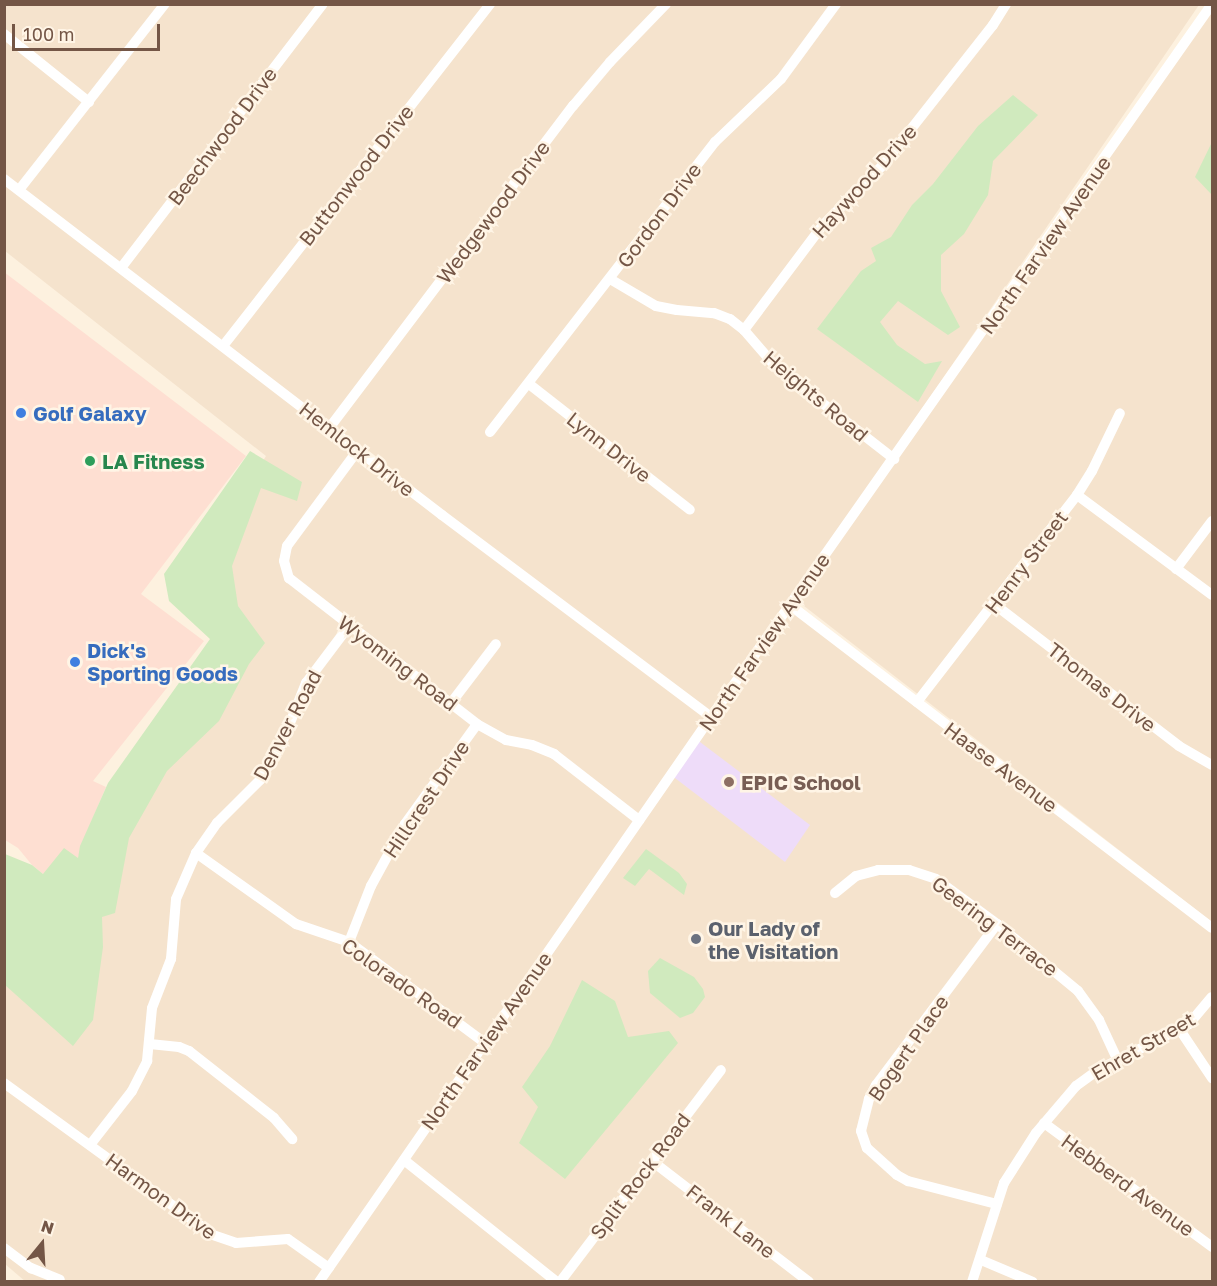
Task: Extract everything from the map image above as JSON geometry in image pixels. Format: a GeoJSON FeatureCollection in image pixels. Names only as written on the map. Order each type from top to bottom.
{"type":"FeatureCollection","features":[{"type":"Feature","properties":{"kind":"street","name":"Beechwood Drive"},"geometry":{"type":"LineString","coordinates":[[121,268],[323,4]]}},
{"type":"Feature","properties":{"kind":"street","name":"Buttonwood Drive"},"geometry":{"type":"LineString","coordinates":[[223,346],[490,4]]}},
{"type":"Feature","properties":{"kind":"street","name":"Wedgewood Drive"},"geometry":{"type":"LineString","coordinates":[[330,427],[573,106],[610,62],[666,4]]}},
{"type":"Feature","properties":{"kind":"street","name":"Gordon Drive"},"geometry":{"type":"LineString","coordinates":[[490,432],[715,142],[781,79],[836,4]]}},
{"type":"Feature","properties":{"kind":"street","name":"Haywood Drive"},"geometry":{"type":"LineString","coordinates":[[744,330],[822,226],[882,166],[993,25],[1006,4]]}},
{"type":"Feature","properties":{"kind":"street","name":"North Farview Avenue"},"geometry":{"type":"LineString","coordinates":[[319,1281],[711,717],[1212,4]]}},
{"type":"Feature","properties":{"kind":"street"},"geometry":{"type":"LineString","coordinates":[[19,190],[89,102],[158,7]]}},
{"type":"Feature","properties":{"kind":"street"},"geometry":{"type":"LineString","coordinates":[[4,34],[89,102]]}},
{"type":"Feature","properties":{"kind":"street","name":"Hemlock Drive"},"geometry":{"type":"LineString","coordinates":[[4,179],[711,717]]}},
{"type":"Feature","properties":{"kind":"street","name":"Heights Road"},"geometry":{"type":"LineString","coordinates":[[610,279],[656,306],[714,313],[730,319],[744,330],[776,367],[894,459]]}},
{"type":"Feature","properties":{"kind":"street","name":"Lynn Drive"},"geometry":{"type":"LineString","coordinates":[[529,384],[690,510]]}},
{"type":"Feature","properties":{"kind":"street","name":"Henry Street"},"geometry":{"type":"LineString","coordinates":[[917,702],[1077,495],[1092,471],[1120,412]]}},
{"type":"Feature","properties":{"kind":"street","name":"Wyoming Road"},"geometry":{"type":"LineString","coordinates":[[358,450],[287,546],[285,570],[294,584],[477,724],[506,740],[532,745],[554,754],[639,820]]}},
{"type":"Feature","properties":{"kind":"street"},"geometry":{"type":"LineString","coordinates":[[1077,495],[1212,595]]}},
{"type":"Feature","properties":{"kind":"street"},"geometry":{"type":"LineString","coordinates":[[1176,569],[1212,521]]}},
{"type":"Feature","properties":{"kind":"street","name":"Thomas Drive"},"geometry":{"type":"LineString","coordinates":[[994,604],[1179,746],[1212,765]]}},
{"type":"Feature","properties":{"kind":"street","name":"Haase Avenue"},"geometry":{"type":"LineString","coordinates":[[790,605],[1212,928]]}},
{"type":"Feature","properties":{"kind":"street","name":"Denver Road"},"geometry":{"type":"LineString","coordinates":[[90,1145],[132,1091],[147,1061],[152,1008],[171,959],[176,899],[196,853],[217,823],[260,780],[282,743],[306,683],[349,626]]}},
{"type":"Feature","properties":{"kind":"street"},"geometry":{"type":"LineString","coordinates":[[450,703],[496,644]]}},
{"type":"Feature","properties":{"kind":"street","name":"Hillcrest Drive"},"geometry":{"type":"LineString","coordinates":[[349,942],[371,886],[405,824],[477,724]]}},
{"type":"Feature","properties":{"kind":"street","name":"Colorado Road"},"geometry":{"type":"LineString","coordinates":[[196,853],[296,924],[349,942],[485,1042]]}},
{"type":"Feature","properties":{"kind":"street","name":"Geering Terrace"},"geometry":{"type":"LineString","coordinates":[[835,893],[856,876],[894,869],[909,870],[948,886],[1078,991],[1099,1020],[1118,1060]]}},
{"type":"Feature","properties":{"kind":"street","name":"Bogert Place"},"geometry":{"type":"LineString","coordinates":[[997,924],[876,1086],[864,1114],[861,1131],[867,1148],[903,1178],[997,1204]]}},
{"type":"Feature","properties":{"kind":"street","name":"Ehret Street"},"geometry":{"type":"LineString","coordinates":[[972,1281],[981,1260],[997,1204],[1013,1166],[1044,1123],[1076,1086],[1098,1070],[1180,1030],[1200,1014],[1212,997]]}},
{"type":"Feature","properties":{"kind":"street"},"geometry":{"type":"LineString","coordinates":[[1180,1030],[1212,1078]]}},
{"type":"Feature","properties":{"kind":"street"},"geometry":{"type":"LineString","coordinates":[[150,1044],[179,1047],[189,1052],[274,1118],[292,1138]]}},
{"type":"Feature","properties":{"kind":"street","name":"Split Rock Road"},"geometry":{"type":"LineString","coordinates":[[558,1281],[721,1070]]}},
{"type":"Feature","properties":{"kind":"street","name":"Harmon Drive"},"geometry":{"type":"LineString","coordinates":[[4,1083],[213,1235],[236,1243],[288,1239],[329,1268]]}},
{"type":"Feature","properties":{"kind":"street","name":"Hebberd Avenue"},"geometry":{"type":"LineString","coordinates":[[1044,1123],[1212,1247]]}},
{"type":"Feature","properties":{"kind":"street"},"geometry":{"type":"LineString","coordinates":[[404,1160],[558,1281]]}},
{"type":"Feature","properties":{"kind":"street","name":"Frank Lane"},"geometry":{"type":"LineString","coordinates":[[652,1161],[809,1281]]}},
{"type":"Feature","properties":{"kind":"street"},"geometry":{"type":"LineString","coordinates":[[4,1248],[31,1268],[60,1280]]}},
{"type":"Feature","properties":{"kind":"street"},"geometry":{"type":"LineString","coordinates":[[981,1260],[1033,1281]]}},
{"type":"Feature","properties":{"kind":"shaded area"},"geometry":{"type":"Polygon","coordinates":[[[5,5],[1199,5],[729,690],[790,605],[1212,927],[1212,1281],[26,1282],[5,1264],[5,962],[121,837],[240,643],[182,592],[266,456],[5,251],[5,5]]]}},
{"type":"Feature","properties":{"kind":"shaded area"},"geometry":{"type":"Polygon","coordinates":[[[1212,5],[1212,922],[795,599],[1212,5]]]}},
{"type":"Feature","properties":{"kind":"shaded area"},"geometry":{"type":"Polygon","coordinates":[[[4,272],[246,456],[141,594],[204,641],[93,781],[106,787],[81,846],[78,859],[43,874],[18,848],[5,840],[4,272]]]}},
{"type":"Feature","properties":{"kind":"shaded area"},"geometry":{"type":"Polygon","coordinates":[[[696,739],[810,825],[785,862],[671,775],[696,739]]]}},
{"type":"Feature","properties":{"kind":"green space"},"geometry":{"type":"Polygon","coordinates":[[[1013,95],[1038,115],[993,161],[988,195],[964,234],[941,255],[941,291],[960,327],[948,335],[898,301],[880,322],[897,345],[925,364],[942,361],[918,402],[817,329],[861,271],[876,261],[871,248],[891,237],[912,205],[933,184],[978,126],[1013,95]]]}},
{"type":"Feature","properties":{"kind":"green space"},"geometry":{"type":"Polygon","coordinates":[[[1212,142],[1212,195],[1195,177],[1212,142]]]}},
{"type":"Feature","properties":{"kind":"green space"},"geometry":{"type":"Polygon","coordinates":[[[250,451],[302,482],[297,501],[261,488],[232,566],[238,606],[265,643],[249,664],[219,721],[167,771],[129,838],[115,913],[102,917],[103,947],[93,1020],[73,1046],[5,985],[5,854],[32,865],[43,874],[64,848],[78,858],[80,846],[108,783],[210,639],[169,601],[164,574],[250,451]]]}},
{"type":"Feature","properties":{"kind":"green space"},"geometry":{"type":"Polygon","coordinates":[[[646,849],[679,873],[687,884],[684,895],[649,869],[635,886],[623,878],[646,849]]]}},
{"type":"Feature","properties":{"kind":"green space"},"geometry":{"type":"Polygon","coordinates":[[[660,958],[694,977],[703,989],[705,997],[693,1013],[680,1018],[650,993],[648,971],[660,958]]]}},
{"type":"Feature","properties":{"kind":"green space"},"geometry":{"type":"Polygon","coordinates":[[[582,980],[615,1001],[628,1037],[669,1031],[678,1043],[565,1179],[519,1143],[538,1107],[522,1087],[550,1046],[582,980]]]}},
{"type":"Feature","properties":{"kind":"place","name":"Golf Galaxy"},"geometry":{"type":"Point","coordinates":[21,413]}},
{"type":"Feature","properties":{"kind":"place","name":"LA Fitness"},"geometry":{"type":"Point","coordinates":[90,461]}},
{"type":"Feature","properties":{"kind":"place","name":"Dick's Sporting Goods"},"geometry":{"type":"Point","coordinates":[75,662]}},
{"type":"Feature","properties":{"kind":"place","name":"EPIC School"},"geometry":{"type":"Point","coordinates":[729,782]}},
{"type":"Feature","properties":{"kind":"place","name":"Our Lady of the Visitation"},"geometry":{"type":"Point","coordinates":[696,939]}}]}
